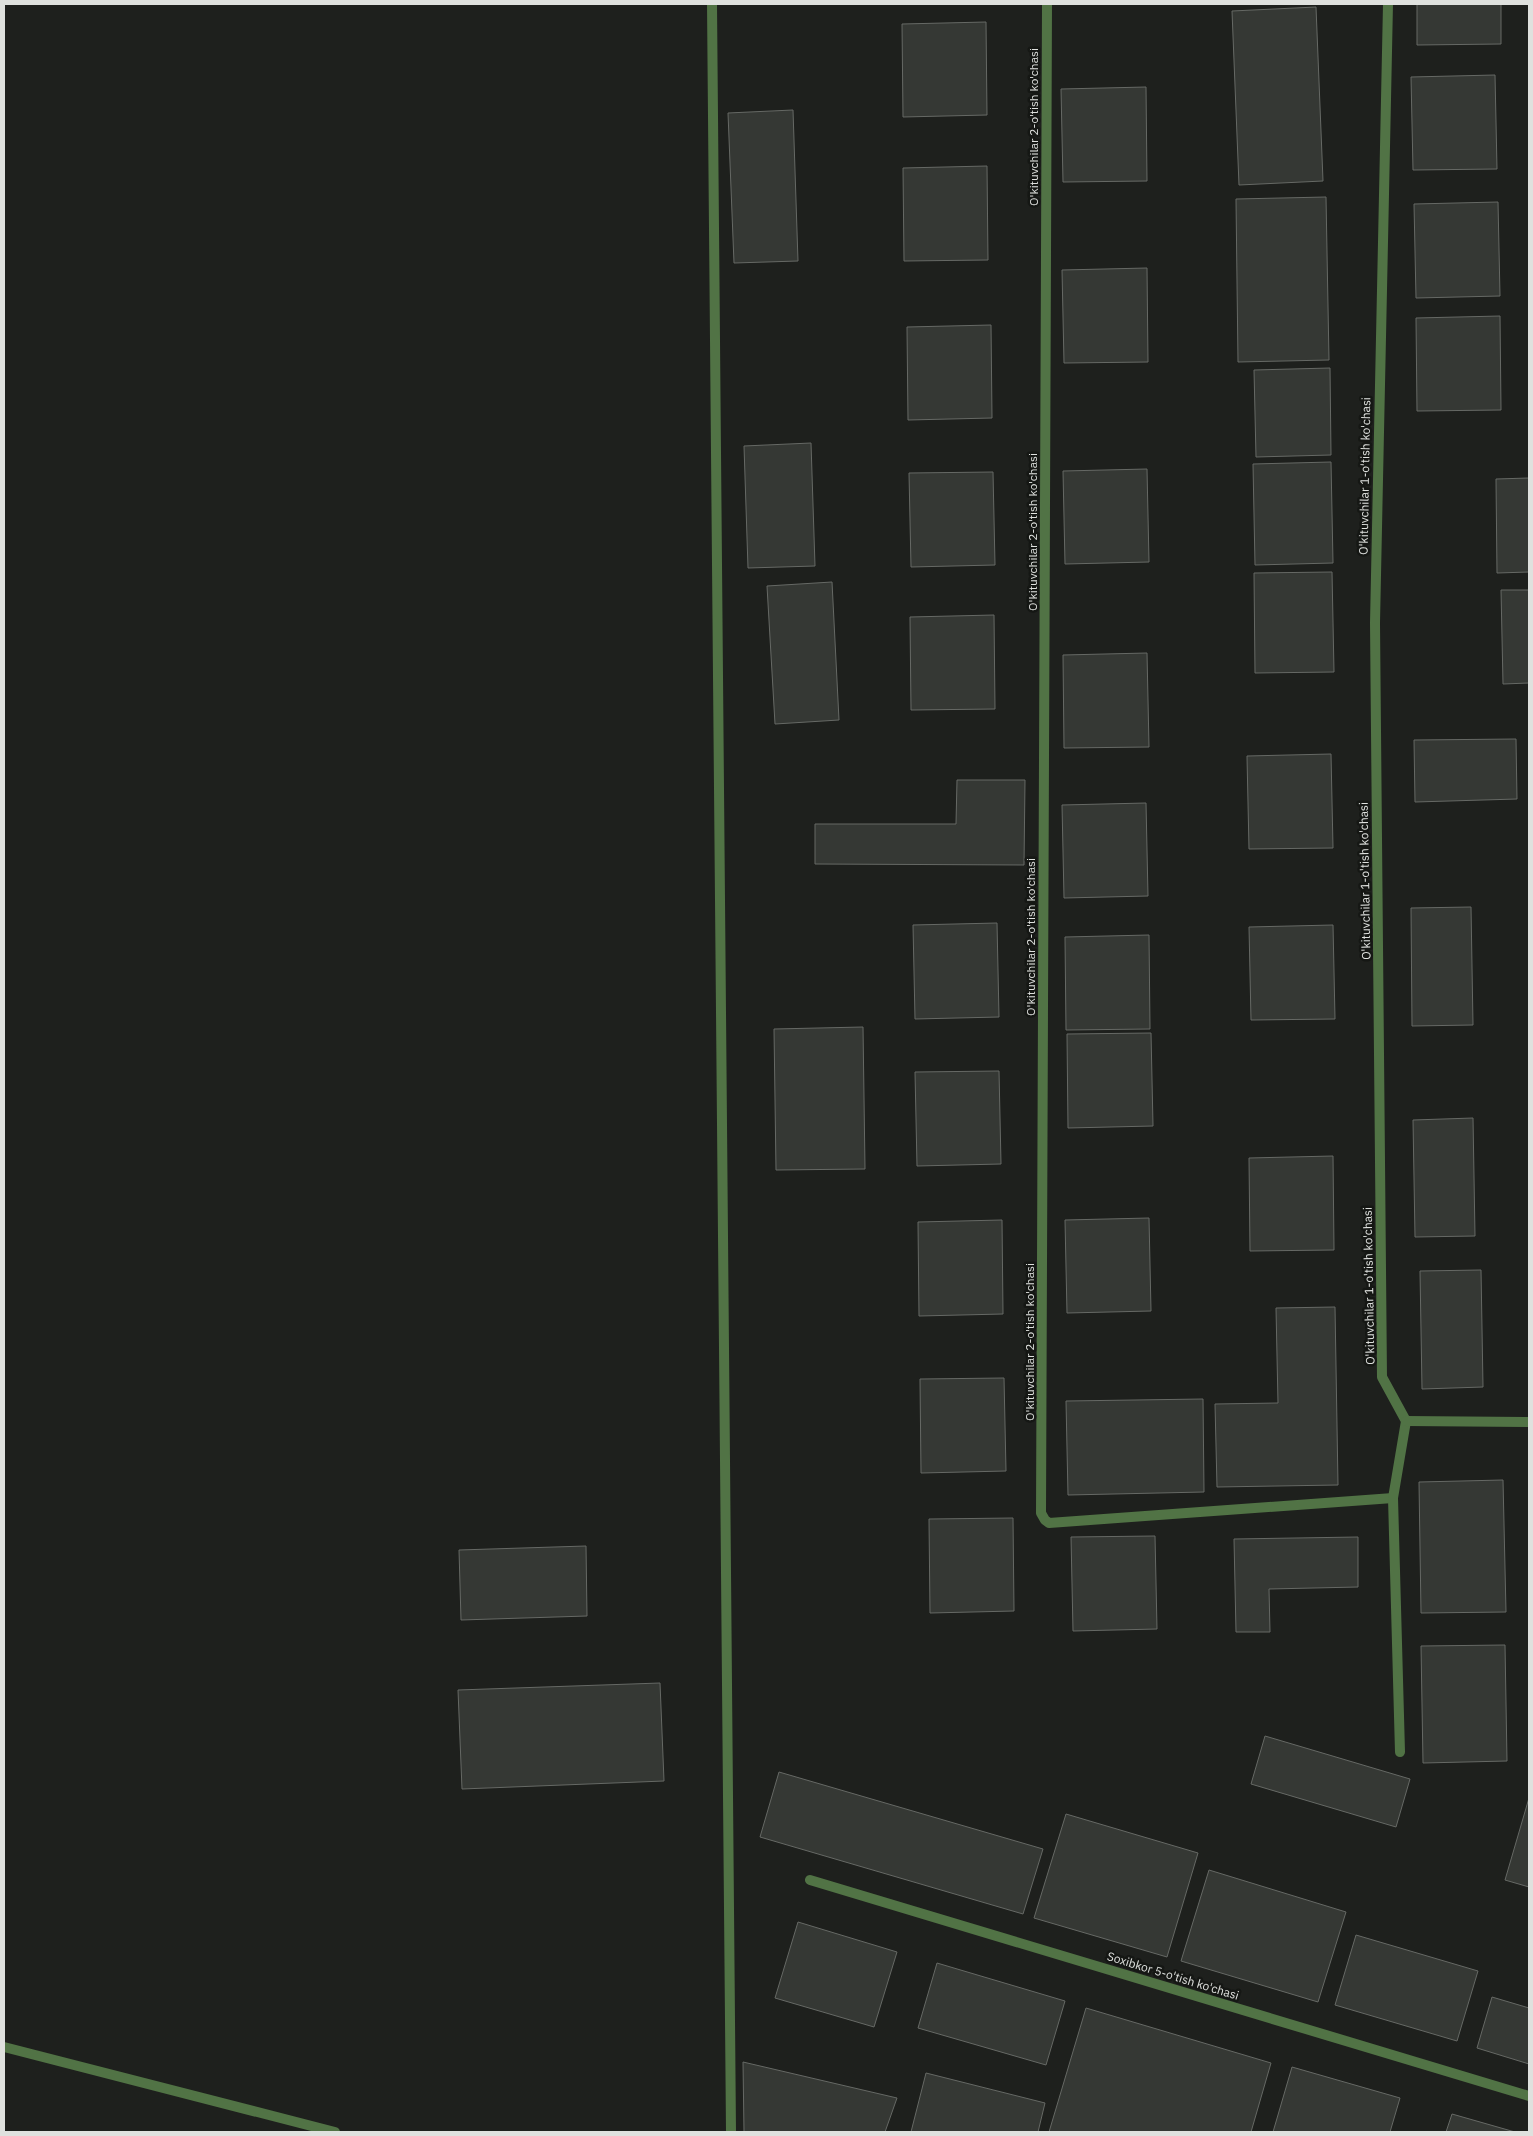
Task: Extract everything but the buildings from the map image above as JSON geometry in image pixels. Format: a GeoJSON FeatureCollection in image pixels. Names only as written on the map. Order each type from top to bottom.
{"type":"FeatureCollection","features":[{"type":"Feature","properties":{"kind":"street"},"geometry":{"type":"LineString","coordinates":[[712,4],[731,2132]]}},
{"type":"Feature","properties":{"kind":"street","name":"O'kituvchilar 2-o'tish ko'chasi"},"geometry":{"type":"LineString","coordinates":[[1047,4],[1042,1513],[1045,1520],[1049,1523],[1394,1498]]}},
{"type":"Feature","properties":{"kind":"street","name":"O'kituvchilar 1-o'tish ko'chasi"},"geometry":{"type":"LineString","coordinates":[[1388,4],[1375,624],[1382,1377],[1406,1421]]}},
{"type":"Feature","properties":{"kind":"street"},"geometry":{"type":"LineString","coordinates":[[1400,1752],[1394,1498],[1406,1421],[1529,1422]]}},
{"type":"Feature","properties":{"kind":"street","name":"Soxibkor 5-o'tish ko'chasi"},"geometry":{"type":"LineString","coordinates":[[810,1880],[1529,2096]]}},
{"type":"Feature","properties":{"kind":"street"},"geometry":{"type":"LineString","coordinates":[[4,2047],[335,2132]]}}]}
